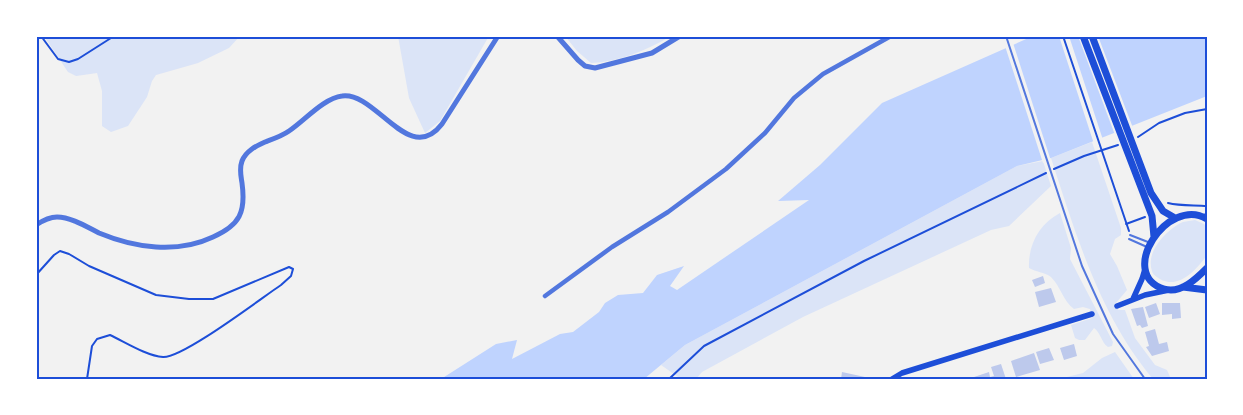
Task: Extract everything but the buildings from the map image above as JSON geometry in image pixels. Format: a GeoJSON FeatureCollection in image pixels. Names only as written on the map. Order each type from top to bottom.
{"type":"FeatureCollection","features":[{"type":"Feature","properties":{"kind":"main road"},"geometry":{"type":"LineString","coordinates":[[1083,36],[1148,195],[1163,210],[1175,218]]}},
{"type":"Feature","properties":{"kind":"main road"},"geometry":{"type":"LineString","coordinates":[[1092,36],[1148,195],[1152,216],[1151,242],[1145,257],[1145,270],[1148,279],[1152,283],[1157,287],[1169,290]]}},
{"type":"Feature","properties":{"kind":"main road"},"geometry":{"type":"LineString","coordinates":[[1151,242],[1175,218],[1191,214],[1206,218]]}},
{"type":"Feature","properties":{"kind":"main road"},"geometry":{"type":"LineString","coordinates":[[1183,287],[1207,268]]}},
{"type":"Feature","properties":{"kind":"main road"},"geometry":{"type":"LineString","coordinates":[[1133,299],[1145,270]]}},
{"type":"Feature","properties":{"kind":"main road"},"geometry":{"type":"LineString","coordinates":[[1117,306],[1133,299],[1183,287],[1207,290]]}},
{"type":"Feature","properties":{"kind":"main road"},"geometry":{"type":"LineString","coordinates":[[892,379],[902,373],[1092,314]]}},
{"type":"Feature","properties":{"kind":"street"},"geometry":{"type":"LineString","coordinates":[[36,225],[50,218],[66,218],[110,237],[157,248],[191,245],[212,238],[227,230],[237,222],[241,215],[244,199],[240,168],[247,153],[287,132],[328,101],[341,96],[353,96],[363,101],[405,133],[416,137],[428,136],[436,132],[442,124],[498,36]]}},
{"type":"Feature","properties":{"kind":"street"},"geometry":{"type":"LineString","coordinates":[[557,36],[585,66],[595,68],[652,53],[680,36]]}},
{"type":"Feature","properties":{"kind":"street"},"geometry":{"type":"LineString","coordinates":[[545,296],[612,247],[668,212],[726,169],[765,133],[794,98],[823,74],[891,36]]}},
{"type":"Feature","properties":{"kind":"lane"},"geometry":{"type":"LineString","coordinates":[[1006,36],[1075,247],[1108,324],[1119,344],[1145,379]]}},
{"type":"Feature","properties":{"kind":"lane"},"geometry":{"type":"LineString","coordinates":[[1130,235],[1151,242]]}},
{"type":"Feature","properties":{"kind":"lane"},"geometry":{"type":"LineString","coordinates":[[1129,240],[1151,242]]}},
{"type":"Feature","properties":{"kind":"path"},"geometry":{"type":"LineString","coordinates":[[42,36],[58,59],[69,62],[78,59],[111,38],[119,36]]}},
{"type":"Feature","properties":{"kind":"path"},"geometry":{"type":"LineString","coordinates":[[1063,36],[1126,224],[1146,217]]}},
{"type":"Feature","properties":{"kind":"path"},"geometry":{"type":"LineString","coordinates":[[1135,138],[1143,135],[1158,123],[1185,113],[1207,109]]}},
{"type":"Feature","properties":{"kind":"path"},"geometry":{"type":"LineString","coordinates":[[1053,170],[1084,156],[1118,145]]}},
{"type":"Feature","properties":{"kind":"path"},"geometry":{"type":"LineString","coordinates":[[669,379],[704,346],[864,262],[1046,173]]}},
{"type":"Feature","properties":{"kind":"path"},"geometry":{"type":"LineString","coordinates":[[1168,202],[1176,206],[1191,204],[1207,206]]}},
{"type":"Feature","properties":{"kind":"path"},"geometry":{"type":"LineString","coordinates":[[36,275],[60,251],[89,266],[156,295],[189,299],[213,299],[289,268],[293,269],[291,276],[281,285],[189,348],[172,356],[162,357],[149,353],[110,335],[97,339],[92,346],[87,379]]}},
{"type":"Feature","properties":{"kind":"shaded area"},"geometry":{"type":"Polygon","coordinates":[[[44,36],[240,36],[229,48],[198,63],[156,75],[147,97],[128,126],[111,132],[102,126],[102,91],[97,73],[76,76],[68,72],[44,36]]]}},
{"type":"Feature","properties":{"kind":"shaded area"},"geometry":{"type":"Polygon","coordinates":[[[398,36],[489,36],[440,121],[425,133],[409,98],[398,36]]]}},
{"type":"Feature","properties":{"kind":"shaded area"},"geometry":{"type":"Polygon","coordinates":[[[565,36],[671,36],[633,54],[591,63],[577,51],[565,36]]]}},
{"type":"Feature","properties":{"kind":"shaded area"},"geometry":{"type":"Polygon","coordinates":[[[1092,142],[1121,228],[1121,235],[1115,239],[1110,254],[1127,290],[1116,303],[1118,310],[1125,310],[1135,338],[1155,365],[1167,370],[1171,379],[1153,379],[1134,355],[1104,302],[1070,216],[1051,158],[1092,142]]]}},
{"type":"Feature","properties":{"kind":"shaded area"},"geometry":{"type":"Polygon","coordinates":[[[1043,161],[1051,186],[1009,226],[991,230],[803,317],[702,372],[696,379],[681,379],[661,365],[685,345],[1017,166],[1043,161]]]}},
{"type":"Feature","properties":{"kind":"shaded area"},"geometry":{"type":"Polygon","coordinates":[[[1060,213],[1071,248],[1070,259],[1113,342],[1112,346],[1108,347],[1104,343],[1094,328],[1085,340],[1075,338],[1071,325],[1092,318],[1090,309],[1083,307],[1074,309],[1067,302],[1051,277],[1029,268],[1030,251],[1036,236],[1046,223],[1060,213]]]}},
{"type":"Feature","properties":{"kind":"shaded area"},"geometry":{"type":"Polygon","coordinates":[[[1195,220],[1207,227],[1207,255],[1193,272],[1181,280],[1167,282],[1155,276],[1151,264],[1152,256],[1159,242],[1177,225],[1195,220]]]}},
{"type":"Feature","properties":{"kind":"shaded area"},"geometry":{"type":"Polygon","coordinates":[[[1115,352],[1134,379],[1059,379],[1083,373],[1102,358],[1115,352]]]}},
{"type":"Feature","properties":{"kind":"water"},"geometry":{"type":"Polygon","coordinates":[[[1033,36],[1207,36],[1207,96],[1051,158],[1017,166],[685,345],[644,379],[441,379],[496,344],[517,340],[512,359],[560,334],[573,332],[599,312],[605,303],[618,295],[643,293],[657,275],[684,266],[670,286],[677,290],[809,200],[778,201],[820,165],[882,103],[1033,36]]]}},
{"type":"Feature","properties":{"kind":"pier"},"geometry":{"type":"Polygon","coordinates":[[[1059,36],[1069,36],[1103,140],[1094,144],[1059,36]]]}},
{"type":"Feature","properties":{"kind":"pier"},"geometry":{"type":"Polygon","coordinates":[[[1078,36],[1098,36],[1133,128],[1115,135],[1078,36]]]}},
{"type":"Feature","properties":{"kind":"pier"},"geometry":{"type":"Polygon","coordinates":[[[1013,43],[1051,161],[1043,163],[1005,46],[1013,43]]]}}]}
